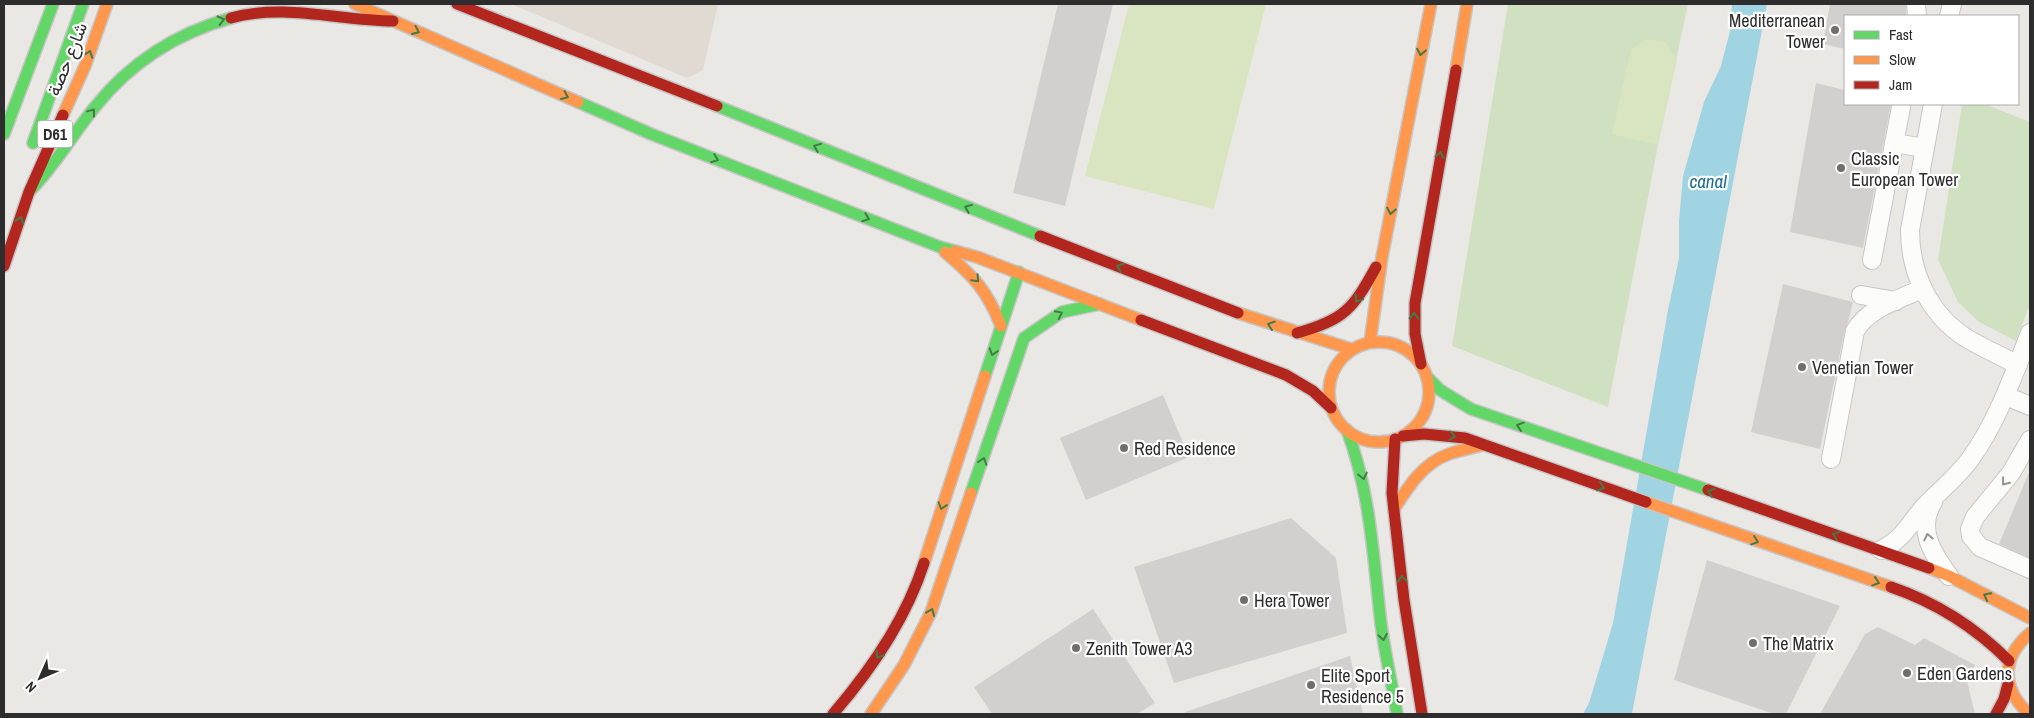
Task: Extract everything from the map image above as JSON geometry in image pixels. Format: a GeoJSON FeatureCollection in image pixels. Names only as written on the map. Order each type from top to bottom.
{"type":"FeatureCollection","features":[{"type":"Feature","properties":{"kind":"main road","name":"شارع حصة"},"geometry":{"type":"LineString","coordinates":[[4,134],[53,4]]}},
{"type":"Feature","properties":{"kind":"main road"},"geometry":{"type":"LineString","coordinates":[[29,156],[82,4]]}},
{"type":"Feature","properties":{"kind":"main road","name":"شارع حصة"},"geometry":{"type":"LineString","coordinates":[[4,266],[29,192],[85,66],[107,4]]}},
{"type":"Feature","properties":{"kind":"main road"},"geometry":{"type":"LineString","coordinates":[[355,4],[651,134],[940,247],[977,257],[1019,272],[1283,372],[1310,387],[1331,408],[1347,430],[1357,437],[1382,442],[1424,434],[1465,438],[1780,550],[1900,590],[1961,621],[1994,646],[2009,661]]}},
{"type":"Feature","properties":{"kind":"main road"},"geometry":{"type":"LineString","coordinates":[[457,4],[565,45],[990,217],[1266,324],[1352,349]]}},
{"type":"Feature","properties":{"kind":"main road"},"geometry":{"type":"LineString","coordinates":[[1370,342],[1382,256],[1431,4]]}},
{"type":"Feature","properties":{"kind":"main road"},"geometry":{"type":"LineString","coordinates":[[1422,714],[1404,600],[1392,475],[1399,438],[1414,428],[1423,417],[1428,404],[1427,377],[1421,364],[1415,334],[1415,303],[1467,4]]}},
{"type":"Feature","properties":{"kind":"main road"},"geometry":{"type":"LineString","coordinates":[[29,192],[45,176],[103,98],[120,79],[162,46],[186,32],[212,22],[238,16],[284,12],[307,13],[349,20],[393,21]]}},
{"type":"Feature","properties":{"kind":"main road"},"geometry":{"type":"LineString","coordinates":[[22,87],[21,72],[24,50]]}},
{"type":"Feature","properties":{"kind":"main road"},"geometry":{"type":"LineString","coordinates":[[27,168],[29,192]]}},
{"type":"Feature","properties":{"kind":"main road"},"geometry":{"type":"LineString","coordinates":[[940,247],[979,281],[993,302],[1001,326]]}},
{"type":"Feature","properties":{"kind":"main road"},"geometry":{"type":"LineString","coordinates":[[1297,333],[1331,323],[1344,315],[1358,299],[1382,256]]}},
{"type":"Feature","properties":{"kind":"main road"},"geometry":{"type":"LineString","coordinates":[[833,714],[872,667],[908,604],[922,570],[1019,272]]}},
{"type":"Feature","properties":{"kind":"main road"},"geometry":{"type":"LineString","coordinates":[[871,714],[893,684],[914,649],[931,612],[1024,338],[1062,312],[1100,304]]}},
{"type":"Feature","properties":{"kind":"main road"},"geometry":{"type":"LineString","coordinates":[[1331,408],[1329,382],[1334,369],[1352,349],[1370,342],[1382,341],[1404,348],[1421,364]]}},
{"type":"Feature","properties":{"kind":"main road"},"geometry":{"type":"LineString","coordinates":[[1427,377],[1440,390],[1471,409],[1881,550],[1949,576],[2030,618]]}},
{"type":"Feature","properties":{"kind":"main road"},"geometry":{"type":"LineString","coordinates":[[1347,430],[1362,473],[1367,496],[1382,627],[1397,714]]}},
{"type":"Feature","properties":{"kind":"main road"},"geometry":{"type":"LineString","coordinates":[[1394,509],[1411,484],[1426,468],[1447,454],[1485,445]]}},
{"type":"Feature","properties":{"kind":"main road"},"geometry":{"type":"LineString","coordinates":[[1996,714],[2004,699],[2008,684],[2009,661],[2015,648],[2030,633]]}},
{"type":"Feature","properties":{"kind":"main road"},"geometry":{"type":"LineString","coordinates":[[2008,684],[2014,698],[2022,709],[2029,714]]}},
{"type":"Feature","properties":{"kind":"street"},"geometry":{"type":"LineString","coordinates":[[1933,105],[1910,230],[1913,265],[1922,289],[1931,304],[1953,328],[1966,338],[2018,365]]}},
{"type":"Feature","properties":{"kind":"street"},"geometry":{"type":"LineString","coordinates":[[1872,260],[1901,107]]}},
{"type":"Feature","properties":{"kind":"street"},"geometry":{"type":"LineString","coordinates":[[1894,143],[1925,148]]}},
{"type":"Feature","properties":{"kind":"street"},"geometry":{"type":"LineString","coordinates":[[1831,459],[1855,331],[1864,318],[1922,289]]}},
{"type":"Feature","properties":{"kind":"street"},"geometry":{"type":"LineString","coordinates":[[1860,295],[1896,301]]}},
{"type":"Feature","properties":{"kind":"street"},"geometry":{"type":"LineString","coordinates":[[1881,550],[1905,533],[1923,509],[1970,459],[1984,439],[2006,396],[2030,333]]}},
{"type":"Feature","properties":{"kind":"street"},"geometry":{"type":"LineString","coordinates":[[2006,396],[2030,406]]}},
{"type":"Feature","properties":{"kind":"street"},"geometry":{"type":"LineString","coordinates":[[2030,440],[2011,473],[1975,517],[1970,529],[1971,536],[1980,547],[2030,569]]}},
{"type":"Feature","properties":{"kind":"street"},"geometry":{"type":"LineString","coordinates":[[1938,495],[1929,511],[1926,530],[1928,542],[1949,576]]}},
{"type":"Feature","properties":{"kind":"shaded area"},"geometry":{"type":"Polygon","coordinates":[[[511,4],[718,4],[703,70],[687,78],[511,4]]]}},
{"type":"Feature","properties":{"kind":"green space"},"geometry":{"type":"Polygon","coordinates":[[[1129,4],[1266,4],[1214,209],[1085,176],[1129,4]]]}},
{"type":"Feature","properties":{"kind":"green space"},"geometry":{"type":"Polygon","coordinates":[[[1508,4],[1688,4],[1658,145],[1608,407],[1452,346],[1508,4]]]}},
{"type":"Feature","properties":{"kind":"green space"},"geometry":{"type":"Polygon","coordinates":[[[1647,39],[1665,42],[1677,60],[1658,145],[1612,134],[1631,50],[1647,39]]]}},
{"type":"Feature","properties":{"kind":"green space"},"geometry":{"type":"Polygon","coordinates":[[[1962,105],[1988,105],[2030,122],[2030,304],[2016,341],[1979,322],[1958,302],[1938,260],[1962,105]]]}},
{"type":"Feature","properties":{"kind":"water","name":"canal"},"geometry":{"type":"Polygon","coordinates":[[[1732,4],[1767,4],[1632,714],[1583,714],[1589,703],[1613,623],[1668,310],[1679,258],[1679,221],[1683,176],[1704,102],[1721,66],[1730,31],[1732,4]]]}},
{"type":"Feature","properties":{"kind":"building"},"geometry":{"type":"Polygon","coordinates":[[[1058,4],[1113,4],[1065,206],[1013,193],[1058,4]]]}},
{"type":"Feature","properties":{"kind":"building","name":"Mediterranean Tower"},"geometry":{"type":"Polygon","coordinates":[[[1830,4],[1906,4],[1906,15],[1844,15],[1844,49],[1823,44],[1830,4]]]}},
{"type":"Feature","properties":{"kind":"building","name":"Classic European Tower"},"geometry":{"type":"Polygon","coordinates":[[[1816,83],[1844,90],[1844,105],[1891,105],[1863,248],[1790,232],[1816,83]]]}},
{"type":"Feature","properties":{"kind":"building","name":"Venetian Tower"},"geometry":{"type":"Polygon","coordinates":[[[1783,284],[1853,302],[1845,329],[1820,449],[1751,432],[1783,284]]]}},
{"type":"Feature","properties":{"kind":"building","name":"Red Residence"},"geometry":{"type":"Polygon","coordinates":[[[1163,395],[1189,457],[1086,500],[1060,438],[1163,395]]]}},
{"type":"Feature","properties":{"kind":"building"},"geometry":{"type":"Polygon","coordinates":[[[2030,470],[2030,558],[1999,544],[2030,470]]]}},
{"type":"Feature","properties":{"kind":"building","name":"Hera Tower"},"geometry":{"type":"Polygon","coordinates":[[[1291,518],[1336,558],[1347,633],[1174,683],[1134,567],[1291,518]]]}},
{"type":"Feature","properties":{"kind":"building","name":"The Matrix"},"geometry":{"type":"Polygon","coordinates":[[[1707,560],[1840,606],[1786,714],[1774,714],[1674,680],[1707,560]]]}},
{"type":"Feature","properties":{"kind":"building","name":"Zenith Tower A3"},"geometry":{"type":"Polygon","coordinates":[[[1093,609],[1155,703],[1137,714],[992,714],[974,687],[1093,609]]]}},
{"type":"Feature","properties":{"kind":"building","name":"Eden Gardens"},"geometry":{"type":"Polygon","coordinates":[[[1878,627],[1915,645],[1924,638],[1975,665],[1967,681],[1975,714],[1820,714],[1865,634],[1878,627]]]}},
{"type":"Feature","properties":{"kind":"building","name":"Elite Sport Residence 5"},"geometry":{"type":"Polygon","coordinates":[[[1350,656],[1363,714],[1185,714],[1185,712],[1350,656]]]}},
{"type":"Feature","properties":{"kind":"traffic: fast"},"geometry":{"type":"LineString","coordinates":[[4,134],[53,4]]}},
{"type":"Feature","properties":{"kind":"traffic: fast"},"geometry":{"type":"LineString","coordinates":[[33,143],[83,4]]}},
{"type":"Feature","properties":{"kind":"traffic: fast"},"geometry":{"type":"LineString","coordinates":[[29,192],[47,172],[95,107],[139,63],[173,41],[211,24],[231,18]]}},
{"type":"Feature","properties":{"kind":"traffic: fast"},"geometry":{"type":"LineString","coordinates":[[578,102],[651,134],[940,247],[955,251]]}},
{"type":"Feature","properties":{"kind":"traffic: fast"},"geometry":{"type":"LineString","coordinates":[[717,106],[1040,236]]}},
{"type":"Feature","properties":{"kind":"traffic: fast"},"geometry":{"type":"LineString","coordinates":[[985,376],[1019,272]]}},
{"type":"Feature","properties":{"kind":"traffic: fast"},"geometry":{"type":"LineString","coordinates":[[971,493],[1024,338],[1062,312],[1100,304]]}},
{"type":"Feature","properties":{"kind":"traffic: fast"},"geometry":{"type":"LineString","coordinates":[[1427,377],[1440,390],[1471,409],[1708,490]]}},
{"type":"Feature","properties":{"kind":"traffic: fast"},"geometry":{"type":"LineString","coordinates":[[1347,430],[1355,454],[1366,502],[1383,635],[1397,714]]}},
{"type":"Feature","properties":{"kind":"traffic: slow"},"geometry":{"type":"LineString","coordinates":[[63,115],[85,66],[107,4]]}},
{"type":"Feature","properties":{"kind":"traffic: slow"},"geometry":{"type":"LineString","coordinates":[[355,4],[578,102]]}},
{"type":"Feature","properties":{"kind":"traffic: slow"},"geometry":{"type":"LineString","coordinates":[[1370,342],[1382,257],[1431,4]]}},
{"type":"Feature","properties":{"kind":"traffic: slow"},"geometry":{"type":"LineString","coordinates":[[1456,70],[1467,4]]}},
{"type":"Feature","properties":{"kind":"traffic: slow"},"geometry":{"type":"LineString","coordinates":[[955,251],[977,257],[1141,320]]}},
{"type":"Feature","properties":{"kind":"traffic: slow"},"geometry":{"type":"LineString","coordinates":[[945,252],[979,285],[985,293],[1001,326]]}},
{"type":"Feature","properties":{"kind":"traffic: slow"},"geometry":{"type":"LineString","coordinates":[[1238,313],[1351,349]]}},
{"type":"Feature","properties":{"kind":"traffic: slow"},"geometry":{"type":"LineString","coordinates":[[1379,342],[1389,343],[1407,350],[1421,364],[1428,382],[1429,392],[1428,402],[1421,420],[1407,434],[1389,441],[1379,442],[1369,441],[1351,434],[1337,420],[1330,402],[1329,392],[1330,382],[1337,364],[1351,350],[1369,343],[1379,342]]}},
{"type":"Feature","properties":{"kind":"traffic: slow"},"geometry":{"type":"LineString","coordinates":[[924,563],[985,376]]}},
{"type":"Feature","properties":{"kind":"traffic: slow"},"geometry":{"type":"LineString","coordinates":[[1394,509],[1411,484],[1431,463],[1449,454],[1483,445]]}},
{"type":"Feature","properties":{"kind":"traffic: slow"},"geometry":{"type":"LineString","coordinates":[[871,714],[904,665],[931,612],[971,493]]}},
{"type":"Feature","properties":{"kind":"traffic: slow"},"geometry":{"type":"LineString","coordinates":[[1646,502],[1891,587]]}},
{"type":"Feature","properties":{"kind":"traffic: slow"},"geometry":{"type":"LineString","coordinates":[[1929,568],[1949,576],[2030,618]]}},
{"type":"Feature","properties":{"kind":"traffic: slow"},"geometry":{"type":"LineString","coordinates":[[2029,714],[2013,694],[2009,684],[2008,673],[2014,653],[2020,643],[2030,633]]}},
{"type":"Feature","properties":{"kind":"traffic: jam"},"geometry":{"type":"LineString","coordinates":[[457,4],[717,106]]}},
{"type":"Feature","properties":{"kind":"traffic: jam"},"geometry":{"type":"LineString","coordinates":[[231,18],[271,12],[292,12],[393,21]]}},
{"type":"Feature","properties":{"kind":"traffic: jam"},"geometry":{"type":"LineString","coordinates":[[1421,364],[1415,334],[1415,303],[1456,70]]}},
{"type":"Feature","properties":{"kind":"traffic: jam"},"geometry":{"type":"LineString","coordinates":[[4,266],[29,192],[63,115]]}},
{"type":"Feature","properties":{"kind":"traffic: jam"},"geometry":{"type":"LineString","coordinates":[[1040,236],[1238,313]]}},
{"type":"Feature","properties":{"kind":"traffic: jam"},"geometry":{"type":"LineString","coordinates":[[1297,333],[1326,323],[1346,311],[1361,293],[1376,267]]}},
{"type":"Feature","properties":{"kind":"traffic: jam"},"geometry":{"type":"LineString","coordinates":[[1141,320],[1286,375],[1313,391],[1331,408]]}},
{"type":"Feature","properties":{"kind":"traffic: jam"},"geometry":{"type":"LineString","coordinates":[[1403,436],[1424,434],[1465,438],[1646,502]]}},
{"type":"Feature","properties":{"kind":"traffic: jam"},"geometry":{"type":"LineString","coordinates":[[1395,439],[1392,493],[1404,600],[1422,714]]}},
{"type":"Feature","properties":{"kind":"traffic: jam"},"geometry":{"type":"LineString","coordinates":[[1708,490],[1929,568]]}},
{"type":"Feature","properties":{"kind":"traffic: jam"},"geometry":{"type":"LineString","coordinates":[[833,714],[861,680],[886,643],[908,604],[924,563]]}},
{"type":"Feature","properties":{"kind":"traffic: jam"},"geometry":{"type":"LineString","coordinates":[[1891,587],[1923,600],[1954,617],[1983,638],[2009,661]]}},
{"type":"Feature","properties":{"kind":"traffic: jam"},"geometry":{"type":"LineString","coordinates":[[1996,714],[2004,699],[2008,684]]}},
{"type":"Feature","properties":{"kind":"place","name":"Mediterranean Tower"},"geometry":{"type":"Point","coordinates":[1835,30]}},
{"type":"Feature","properties":{"kind":"place","name":"Classic European Tower"},"geometry":{"type":"Point","coordinates":[1841,168]}},
{"type":"Feature","properties":{"kind":"place","name":"Venetian Tower"},"geometry":{"type":"Point","coordinates":[1802,367]}},
{"type":"Feature","properties":{"kind":"place","name":"Red Residence"},"geometry":{"type":"Point","coordinates":[1124,448]}},
{"type":"Feature","properties":{"kind":"place","name":"Hera Tower"},"geometry":{"type":"Point","coordinates":[1244,600]}},
{"type":"Feature","properties":{"kind":"place","name":"The Matrix"},"geometry":{"type":"Point","coordinates":[1753,643]}},
{"type":"Feature","properties":{"kind":"place","name":"Zenith Tower A3"},"geometry":{"type":"Point","coordinates":[1076,648]}},
{"type":"Feature","properties":{"kind":"place","name":"Eden Gardens"},"geometry":{"type":"Point","coordinates":[1907,673]}},
{"type":"Feature","properties":{"kind":"place","name":"Elite Sport Residence 5"},"geometry":{"type":"Point","coordinates":[1311,685]}}]}
